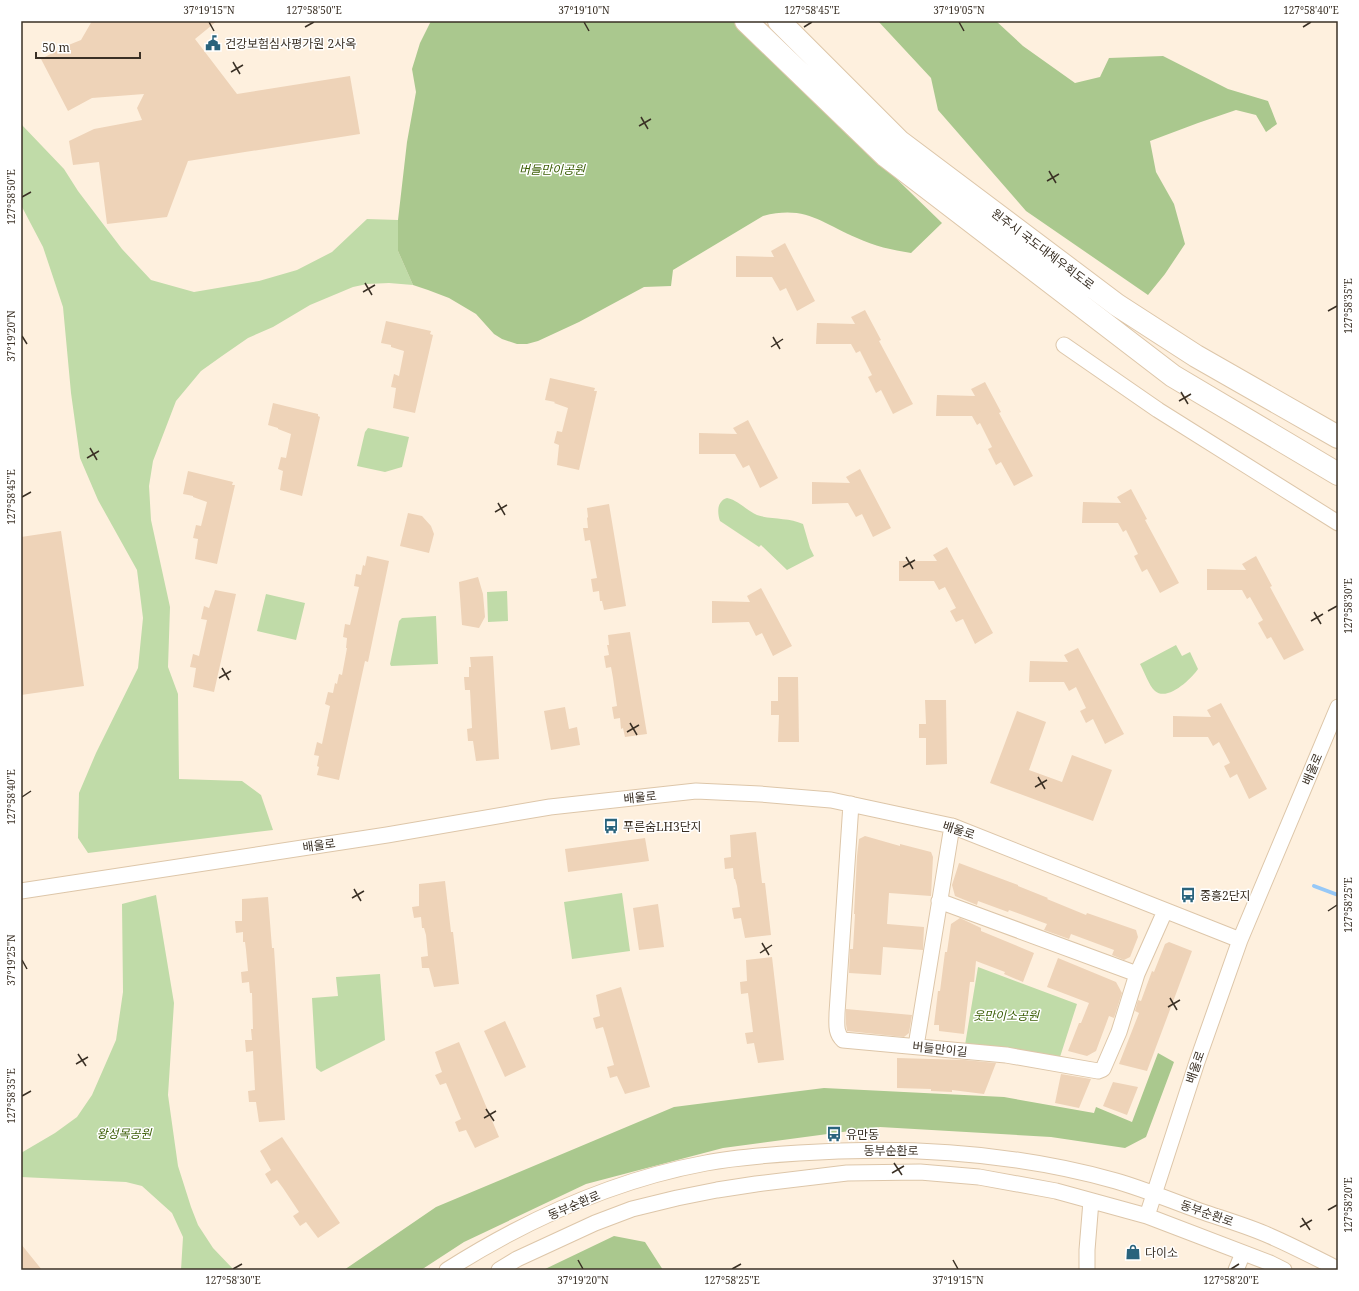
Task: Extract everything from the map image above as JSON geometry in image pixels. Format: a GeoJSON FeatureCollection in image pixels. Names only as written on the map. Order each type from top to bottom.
{"type":"FeatureCollection","features":[{"type":"Feature","properties":{"kind":"highway"},"geometry":{"type":"LineString","coordinates":[[746,21],[886,156],[1154,362],[1173,376],[1338,474]]}},
{"type":"Feature","properties":{"kind":"highway","name":"원주시 국도대체우회도로"},"geometry":{"type":"LineString","coordinates":[[779,21],[900,141],[1117,305],[1196,356],[1338,436]]}},
{"type":"Feature","properties":{"kind":"street"},"geometry":{"type":"LineString","coordinates":[[1064,345],[1158,410],[1338,523]]}},
{"type":"Feature","properties":{"kind":"street","name":"배울로"},"geometry":{"type":"LineString","coordinates":[[1147,1216],[1197,1062],[1240,940],[1338,708]]}},
{"type":"Feature","properties":{"kind":"street","name":"배울로"},"geometry":{"type":"LineString","coordinates":[[21,891],[387,835],[550,807],[688,792],[760,794],[831,800],[952,826],[1240,940]]}},
{"type":"Feature","properties":{"kind":"street","name":"버들만이길"},"geometry":{"type":"LineString","coordinates":[[851,804],[837,1013],[838,1036],[843,1040],[1006,1055],[1098,1070],[1103,1069],[1118,1032],[1137,974],[1165,911]]}},
{"type":"Feature","properties":{"kind":"street"},"geometry":{"type":"LineString","coordinates":[[916,1046],[952,826]]}},
{"type":"Feature","properties":{"kind":"street"},"geometry":{"type":"LineString","coordinates":[[939,901],[1137,974]]}},
{"type":"Feature","properties":{"kind":"street","name":"동부순환로"},"geometry":{"type":"LineString","coordinates":[[447,1270],[490,1244],[556,1211],[583,1199],[665,1173],[706,1163],[748,1157],[846,1150],[923,1150],[962,1153],[1017,1160],[1116,1181],[1269,1235],[1338,1269]]}},
{"type":"Feature","properties":{"kind":"street","name":"동부순환로"},"geometry":{"type":"LineString","coordinates":[[499,1270],[517,1259],[564,1237],[632,1209],[717,1190],[847,1173],[920,1172],[979,1177],[1056,1191],[1147,1216],[1284,1270]]}},
{"type":"Feature","properties":{"kind":"street"},"geometry":{"type":"LineString","coordinates":[[1087,1270],[1091,1201]]}},
{"type":"Feature","properties":{"kind":"street"},"geometry":{"type":"LineString","coordinates":[[1236,1270],[1243,1253]]}},
{"type":"Feature","properties":{"kind":"green space","name":"버들만이공원"},"geometry":{"type":"Polygon","coordinates":[[[431,21],[734,21],[942,223],[911,253],[890,249],[863,241],[813,217],[802,214],[778,213],[763,216],[673,270],[671,286],[644,287],[579,322],[538,341],[527,344],[517,344],[502,339],[494,334],[476,314],[449,298],[413,285],[398,251],[398,220],[407,142],[416,92],[412,69],[420,43],[431,21]]]}},
{"type":"Feature","properties":{"kind":"green space"},"geometry":{"type":"Polygon","coordinates":[[[878,21],[996,21],[1023,46],[1075,83],[1100,77],[1109,58],[1163,56],[1228,89],[1268,101],[1277,124],[1266,132],[1256,115],[1236,110],[1150,141],[1156,172],[1174,204],[1185,244],[1165,274],[1148,295],[1026,211],[938,110],[931,78],[878,21]]]}},
{"type":"Feature","properties":{"kind":"green space"},"geometry":{"type":"Polygon","coordinates":[[[21,124],[64,169],[78,191],[122,249],[151,280],[194,292],[259,281],[297,270],[332,252],[367,219],[398,220],[398,251],[413,285],[389,283],[367,284],[353,287],[310,305],[273,327],[248,338],[201,371],[176,401],[153,461],[149,486],[151,520],[170,607],[168,667],[178,694],[179,779],[242,781],[261,795],[273,830],[88,853],[78,838],[79,793],[96,753],[138,668],[143,618],[137,570],[98,500],[80,458],[71,393],[63,307],[43,247],[21,205],[21,124]]]}},
{"type":"Feature","properties":{"kind":"green space"},"geometry":{"type":"Polygon","coordinates":[[[368,428],[409,437],[402,467],[385,472],[357,466],[365,432],[368,428]]]}},
{"type":"Feature","properties":{"kind":"green space"},"geometry":{"type":"Polygon","coordinates":[[[727,498],[735,501],[757,515],[769,518],[792,520],[803,524],[814,556],[787,570],[761,545],[759,547],[720,521],[718,514],[719,507],[721,502],[727,498]]]}},
{"type":"Feature","properties":{"kind":"green space"},"geometry":{"type":"Polygon","coordinates":[[[507,591],[508,621],[488,622],[487,592],[507,591]]]}},
{"type":"Feature","properties":{"kind":"green space"},"geometry":{"type":"Polygon","coordinates":[[[266,594],[305,603],[296,640],[257,631],[266,594]]]}},
{"type":"Feature","properties":{"kind":"green space"},"geometry":{"type":"Polygon","coordinates":[[[436,616],[438,664],[391,666],[390,664],[399,621],[402,618],[436,616]]]}},
{"type":"Feature","properties":{"kind":"green space"},"geometry":{"type":"Polygon","coordinates":[[[1176,645],[1182,656],[1190,652],[1198,669],[1191,678],[1179,688],[1160,694],[1151,686],[1140,664],[1176,645]]]}},
{"type":"Feature","properties":{"kind":"green space"},"geometry":{"type":"Polygon","coordinates":[[[622,893],[630,951],[572,959],[564,902],[622,893]]]}},
{"type":"Feature","properties":{"kind":"green space","name":"왕성목공원"},"geometry":{"type":"Polygon","coordinates":[[[156,895],[174,1003],[168,1095],[178,1166],[198,1225],[213,1248],[234,1270],[181,1270],[183,1237],[172,1213],[142,1186],[126,1182],[21,1177],[21,1153],[55,1133],[77,1117],[92,1095],[116,1040],[123,992],[122,904],[156,895]]]}},
{"type":"Feature","properties":{"kind":"green space","name":"웃만이소공원"},"geometry":{"type":"Polygon","coordinates":[[[978,967],[1077,1004],[1060,1057],[965,1045],[978,967]]]}},
{"type":"Feature","properties":{"kind":"green space"},"geometry":{"type":"Polygon","coordinates":[[[380,974],[385,1040],[321,1072],[316,1068],[312,998],[338,996],[336,977],[380,974]]]}},
{"type":"Feature","properties":{"kind":"green space"},"geometry":{"type":"Polygon","coordinates":[[[1158,1053],[1174,1062],[1146,1137],[1125,1148],[1051,1137],[880,1127],[723,1148],[586,1184],[464,1242],[421,1270],[344,1270],[436,1207],[674,1107],[824,1088],[1004,1097],[1094,1113],[1096,1107],[1132,1122],[1158,1053]]]}},
{"type":"Feature","properties":{"kind":"green space"},"geometry":{"type":"Polygon","coordinates":[[[614,1236],[645,1242],[663,1270],[543,1270],[614,1236]]]}},
{"type":"Feature","properties":{"kind":"building"},"geometry":{"type":"Polygon","coordinates":[[[92,21],[217,21],[195,39],[237,94],[350,76],[360,134],[188,161],[167,217],[107,224],[99,162],[73,165],[69,141],[94,129],[142,120],[137,108],[144,94],[92,98],[68,111],[41,59],[81,40],[92,21]]]}},
{"type":"Feature","properties":{"kind":"building"},"geometry":{"type":"Polygon","coordinates":[[[785,243],[815,301],[797,311],[786,288],[780,291],[772,277],[736,277],[736,256],[774,257],[771,251],[785,243]]]}},
{"type":"Feature","properties":{"kind":"building"},"geometry":{"type":"Polygon","coordinates":[[[865,310],[881,340],[879,341],[913,404],[893,414],[881,390],[876,393],[868,377],[872,375],[860,351],[856,353],[851,344],[816,344],[817,323],[855,324],[851,317],[865,310]]]}},
{"type":"Feature","properties":{"kind":"building"},"geometry":{"type":"Polygon","coordinates":[[[386,321],[431,331],[430,334],[433,335],[415,413],[393,408],[396,388],[391,387],[394,374],[399,376],[404,351],[391,347],[391,345],[381,343],[386,321]]]}},
{"type":"Feature","properties":{"kind":"building"},"geometry":{"type":"Polygon","coordinates":[[[550,378],[595,388],[594,391],[597,391],[579,470],[557,465],[559,445],[554,443],[557,431],[562,432],[568,408],[554,403],[555,402],[545,400],[550,378]]]}},
{"type":"Feature","properties":{"kind":"building"},"geometry":{"type":"Polygon","coordinates":[[[985,382],[1001,412],[999,413],[1033,476],[1014,486],[1001,462],[996,465],[988,449],[992,447],[980,423],[977,425],[972,416],[936,416],[937,395],[975,396],[971,389],[985,382]]]}},
{"type":"Feature","properties":{"kind":"building"},"geometry":{"type":"Polygon","coordinates":[[[273,403],[318,414],[320,417],[302,496],[280,490],[283,471],[278,469],[281,457],[286,458],[291,434],[268,425],[273,403]]]}},
{"type":"Feature","properties":{"kind":"building"},"geometry":{"type":"Polygon","coordinates":[[[748,420],[778,478],[760,488],[749,465],[743,468],[735,454],[699,454],[699,433],[737,434],[733,428],[748,420]]]}},
{"type":"Feature","properties":{"kind":"building"},"geometry":{"type":"Polygon","coordinates":[[[860,469],[891,528],[873,537],[862,514],[856,517],[848,503],[812,504],[812,482],[850,483],[846,477],[860,469]]]}},
{"type":"Feature","properties":{"kind":"building"},"geometry":{"type":"Polygon","coordinates":[[[188,471],[233,482],[232,485],[235,485],[217,564],[195,559],[198,539],[193,538],[196,525],[201,526],[207,502],[193,496],[183,494],[188,471]]]}},
{"type":"Feature","properties":{"kind":"building"},"geometry":{"type":"Polygon","coordinates":[[[1131,489],[1147,519],[1145,520],[1179,583],[1160,593],[1147,569],[1142,572],[1134,556],[1138,554],[1126,530],[1123,532],[1118,523],[1082,523],[1083,502],[1121,503],[1117,497],[1131,489]]]}},
{"type":"Feature","properties":{"kind":"building"},"geometry":{"type":"Polygon","coordinates":[[[609,504],[626,606],[604,610],[602,601],[600,601],[599,591],[593,592],[591,579],[597,578],[590,540],[585,541],[583,528],[588,528],[587,508],[609,504]]]}},
{"type":"Feature","properties":{"kind":"building"},"geometry":{"type":"Polygon","coordinates":[[[408,513],[422,516],[431,526],[434,534],[429,553],[400,546],[408,513]]]}},
{"type":"Feature","properties":{"kind":"building"},"geometry":{"type":"Polygon","coordinates":[[[61,531],[84,686],[21,695],[21,537],[61,531]]]}},
{"type":"Feature","properties":{"kind":"building"},"geometry":{"type":"Polygon","coordinates":[[[947,547],[993,633],[975,644],[963,619],[956,622],[950,611],[956,608],[945,587],[939,590],[934,581],[899,581],[899,561],[937,561],[933,555],[947,547]]]}},
{"type":"Feature","properties":{"kind":"building"},"geometry":{"type":"Polygon","coordinates":[[[367,556],[389,561],[368,662],[365,661],[339,780],[317,775],[319,756],[314,755],[317,742],[322,744],[330,706],[325,704],[328,692],[333,693],[339,674],[342,675],[347,648],[347,638],[343,637],[345,624],[350,625],[359,587],[354,586],[356,574],[361,575],[367,556]]]}},
{"type":"Feature","properties":{"kind":"building"},"geometry":{"type":"Polygon","coordinates":[[[1256,556],[1272,586],[1270,587],[1304,650],[1284,660],[1271,637],[1267,639],[1258,623],[1263,620],[1250,597],[1247,599],[1242,590],[1207,590],[1207,569],[1246,570],[1242,564],[1256,556]]]}},
{"type":"Feature","properties":{"kind":"building"},"geometry":{"type":"Polygon","coordinates":[[[478,577],[483,594],[485,617],[479,628],[462,625],[459,582],[478,577]]]}},
{"type":"Feature","properties":{"kind":"building"},"geometry":{"type":"Polygon","coordinates":[[[761,588],[792,646],[773,656],[762,633],[756,636],[749,622],[712,623],[712,601],[750,602],[747,596],[761,588]]]}},
{"type":"Feature","properties":{"kind":"building"},"geometry":{"type":"Polygon","coordinates":[[[215,590],[236,594],[214,692],[193,687],[196,668],[190,667],[193,654],[199,656],[207,620],[201,619],[204,606],[209,608],[215,590]]]}},
{"type":"Feature","properties":{"kind":"building"},"geometry":{"type":"Polygon","coordinates":[[[630,632],[647,734],[625,737],[623,728],[621,729],[620,718],[614,719],[612,707],[617,706],[613,678],[611,667],[606,668],[604,656],[609,655],[607,645],[609,645],[608,635],[630,632]]]}},
{"type":"Feature","properties":{"kind":"building"},"geometry":{"type":"Polygon","coordinates":[[[1078,648],[1124,734],[1105,744],[1093,719],[1086,723],[1080,711],[1086,708],[1076,687],[1069,691],[1064,682],[1029,682],[1030,661],[1068,662],[1064,655],[1078,648]]]}},
{"type":"Feature","properties":{"kind":"building"},"geometry":{"type":"Polygon","coordinates":[[[493,656],[499,759],[476,761],[473,741],[468,741],[467,729],[472,728],[470,690],[465,690],[464,677],[469,677],[469,667],[471,667],[470,657],[493,656]]]}},
{"type":"Feature","properties":{"kind":"building"},"geometry":{"type":"Polygon","coordinates":[[[778,677],[798,677],[799,742],[778,742],[779,715],[771,715],[771,701],[778,701],[778,677]]]}},
{"type":"Feature","properties":{"kind":"building"},"geometry":{"type":"Polygon","coordinates":[[[925,700],[946,700],[947,764],[926,765],[926,738],[919,738],[919,724],[926,724],[925,700]]]}},
{"type":"Feature","properties":{"kind":"building"},"geometry":{"type":"Polygon","coordinates":[[[1221,703],[1267,789],[1249,799],[1237,774],[1230,778],[1224,766],[1230,763],[1219,742],[1213,746],[1208,737],[1173,737],[1173,716],[1211,717],[1207,710],[1221,703]]]}},
{"type":"Feature","properties":{"kind":"building"},"geometry":{"type":"Polygon","coordinates":[[[565,707],[569,729],[577,727],[580,745],[551,750],[544,711],[565,707]]]}},
{"type":"Feature","properties":{"kind":"building"},"geometry":{"type":"Polygon","coordinates":[[[1017,711],[1046,722],[1029,770],[1062,782],[1072,755],[1112,770],[1093,821],[990,783],[1017,711]]]}},
{"type":"Feature","properties":{"kind":"building"},"geometry":{"type":"Polygon","coordinates":[[[756,832],[762,883],[765,883],[771,935],[745,938],[741,918],[734,919],[732,908],[740,907],[733,868],[725,869],[724,858],[731,857],[730,835],[756,832]]]}},
{"type":"Feature","properties":{"kind":"building"},"geometry":{"type":"Polygon","coordinates":[[[865,836],[900,846],[900,844],[931,852],[933,857],[931,896],[889,893],[887,924],[924,927],[923,950],[883,947],[881,975],[849,973],[850,949],[853,949],[857,856],[859,839],[865,836]]]}},
{"type":"Feature","properties":{"kind":"building"},"geometry":{"type":"Polygon","coordinates":[[[645,838],[649,861],[568,872],[565,849],[645,838]]]}},
{"type":"Feature","properties":{"kind":"building"},"geometry":{"type":"Polygon","coordinates":[[[959,863],[1018,885],[1086,915],[1087,913],[1136,930],[1138,937],[1130,957],[1124,960],[1112,955],[1114,950],[1071,934],[1069,939],[1044,930],[1047,924],[1009,910],[1008,912],[978,901],[977,905],[955,896],[952,885],[959,863]]]}},
{"type":"Feature","properties":{"kind":"building"},"geometry":{"type":"Polygon","coordinates":[[[445,881],[459,984],[434,987],[429,968],[422,968],[421,957],[428,956],[426,935],[424,928],[422,928],[421,917],[414,918],[412,907],[419,906],[419,884],[445,881]]]}},
{"type":"Feature","properties":{"kind":"building"},"geometry":{"type":"Polygon","coordinates":[[[268,897],[272,948],[274,948],[285,1120],[259,1122],[256,1102],[249,1102],[248,1091],[255,1090],[253,1051],[246,1052],[245,1040],[252,1040],[252,993],[250,993],[249,982],[242,983],[241,972],[248,971],[246,950],[245,942],[243,942],[243,932],[236,933],[235,921],[242,921],[242,899],[268,897]]]}},
{"type":"Feature","properties":{"kind":"building"},"geometry":{"type":"Polygon","coordinates":[[[658,904],[664,947],[639,950],[633,908],[658,904]]]}},
{"type":"Feature","properties":{"kind":"building"},"geometry":{"type":"Polygon","coordinates":[[[960,918],[981,928],[981,931],[1034,953],[1023,982],[1004,974],[1005,972],[976,961],[974,982],[970,982],[964,1034],[939,1031],[939,1025],[934,1025],[938,991],[940,991],[945,952],[947,952],[951,924],[960,918]]]}},
{"type":"Feature","properties":{"kind":"building"},"geometry":{"type":"Polygon","coordinates":[[[1169,942],[1192,951],[1147,1071],[1119,1064],[1139,1013],[1135,1011],[1138,1000],[1141,1001],[1152,971],[1154,972],[1165,944],[1169,942]]]}},
{"type":"Feature","properties":{"kind":"building"},"geometry":{"type":"Polygon","coordinates":[[[772,957],[784,1060],[758,1063],[754,1043],[747,1044],[745,1033],[753,1032],[748,993],[741,994],[740,982],[747,981],[746,960],[772,957]]]}},
{"type":"Feature","properties":{"kind":"building"},"geometry":{"type":"Polygon","coordinates":[[[1058,958],[1116,982],[1122,993],[1114,1018],[1109,1016],[1096,1051],[1087,1056],[1068,1051],[1089,1003],[1047,987],[1058,958]]]}},
{"type":"Feature","properties":{"kind":"building"},"geometry":{"type":"Polygon","coordinates":[[[621,987],[650,1087],[625,1094],[617,1076],[610,1078],[607,1067],[614,1065],[603,1027],[596,1029],[593,1018],[600,1016],[596,995],[621,987]]]}},
{"type":"Feature","properties":{"kind":"building"},"geometry":{"type":"Polygon","coordinates":[[[846,1009],[912,1015],[909,1033],[904,1037],[847,1031],[846,1009]]]}},
{"type":"Feature","properties":{"kind":"building"},"geometry":{"type":"Polygon","coordinates":[[[505,1021],[526,1067],[505,1077],[484,1031],[505,1021]]]}},
{"type":"Feature","properties":{"kind":"building"},"geometry":{"type":"Polygon","coordinates":[[[459,1042],[499,1137],[475,1148],[466,1130],[459,1132],[455,1122],[461,1119],[446,1083],[440,1085],[435,1075],[442,1072],[435,1052],[459,1042]]]}},
{"type":"Feature","properties":{"kind":"building"},"geometry":{"type":"Polygon","coordinates":[[[897,1058],[965,1060],[996,1063],[984,1094],[952,1090],[952,1092],[931,1091],[931,1089],[897,1088],[897,1058]]]}},
{"type":"Feature","properties":{"kind":"building"},"geometry":{"type":"Polygon","coordinates":[[[1061,1074],[1091,1079],[1079,1108],[1055,1103],[1061,1074]]]}},
{"type":"Feature","properties":{"kind":"building"},"geometry":{"type":"Polygon","coordinates":[[[1113,1082],[1138,1087],[1127,1115],[1103,1106],[1113,1082]]]}},
{"type":"Feature","properties":{"kind":"building"},"geometry":{"type":"Polygon","coordinates":[[[282,1137],[340,1223],[318,1238],[306,1222],[300,1226],[293,1216],[299,1212],[283,1188],[277,1180],[271,1184],[265,1174],[271,1170],[260,1151],[282,1137]]]}},
{"type":"Feature","properties":{"kind":"building"},"geometry":{"type":"Polygon","coordinates":[[[21,1244],[42,1270],[21,1270],[21,1244]]]}},
{"type":"Feature","properties":{"kind":"waterway"},"geometry":{"type":"LineString","coordinates":[[1314,886],[1338,895]]}},
{"type":"Feature","properties":{"kind":"place","name":"건강보험심사평가원 2사옥"},"geometry":{"type":"Point","coordinates":[213,43]}},
{"type":"Feature","properties":{"kind":"place","name":"푸른숨LH3단지"},"geometry":{"type":"Point","coordinates":[611,826]}},
{"type":"Feature","properties":{"kind":"place","name":"중흥2단지"},"geometry":{"type":"Point","coordinates":[1188,895]}},
{"type":"Feature","properties":{"kind":"place","name":"유만동"},"geometry":{"type":"Point","coordinates":[834,1134]}},
{"type":"Feature","properties":{"kind":"place","name":"다이소"},"geometry":{"type":"Point","coordinates":[1133,1252]}}]}
